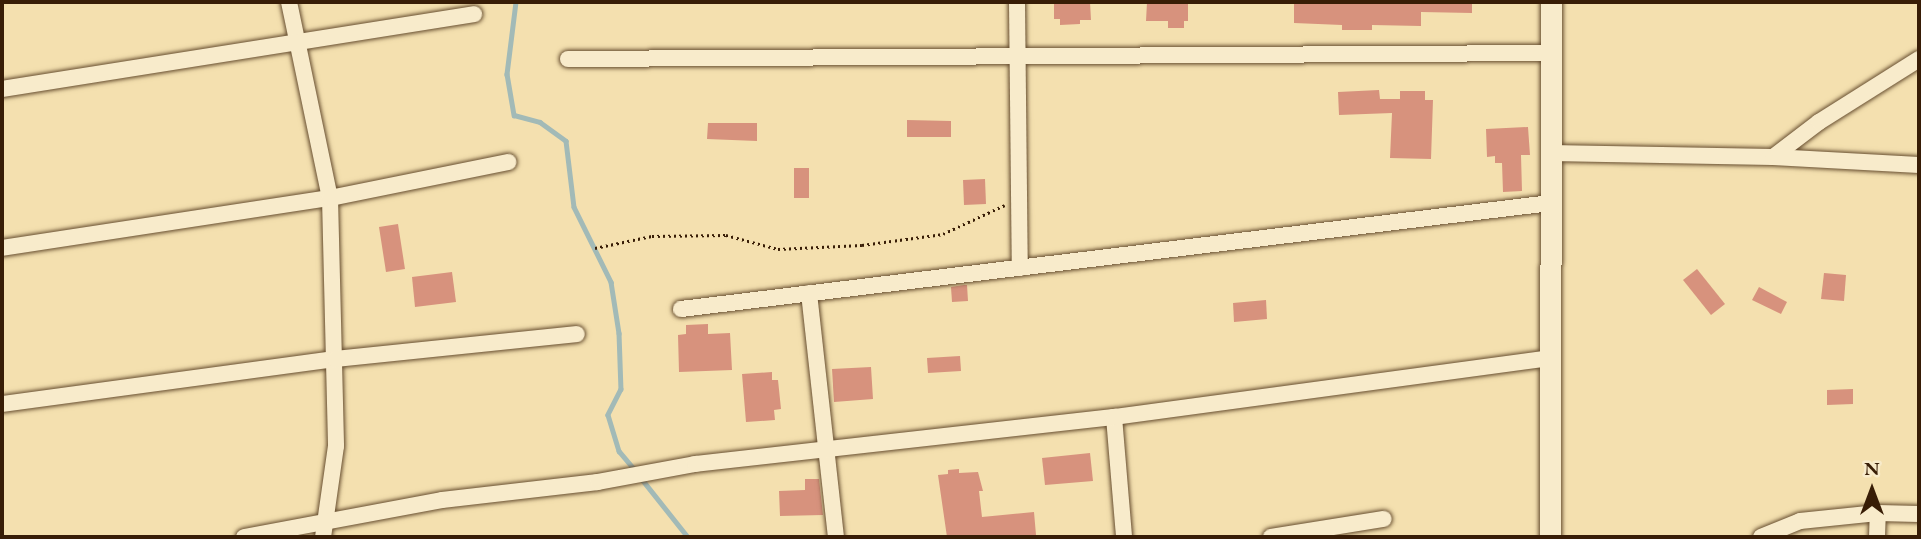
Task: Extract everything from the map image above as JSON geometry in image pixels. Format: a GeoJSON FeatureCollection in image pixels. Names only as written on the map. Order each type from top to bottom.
{"type":"FeatureCollection","features":[{"type":"Feature","properties":{"kind":"street"},"geometry":{"type":"LineString","coordinates":[[289,2],[330,198],[336,359],[336,446],[325,530]]}},
{"type":"Feature","properties":{"kind":"street"},"geometry":{"type":"LineString","coordinates":[[1017,2],[1020,268]]}},
{"type":"Feature","properties":{"kind":"street"},"geometry":{"type":"LineString","coordinates":[[1550,537],[1551,2]]}},
{"type":"Feature","properties":{"kind":"street"},"geometry":{"type":"LineString","coordinates":[[2,89],[474,14]]}},
{"type":"Feature","properties":{"kind":"street"},"geometry":{"type":"LineString","coordinates":[[568,59],[1018,58],[1551,52]]}},
{"type":"Feature","properties":{"kind":"street"},"geometry":{"type":"LineString","coordinates":[[1773,158],[1831,114],[1919,60]]}},
{"type":"Feature","properties":{"kind":"street"},"geometry":{"type":"LineString","coordinates":[[1550,153],[1773,158],[1919,166]]}},
{"type":"Feature","properties":{"kind":"street"},"geometry":{"type":"LineString","coordinates":[[2,248],[330,198],[508,162]]}},
{"type":"Feature","properties":{"kind":"street"},"geometry":{"type":"LineString","coordinates":[[681,309],[1550,203]]}},
{"type":"Feature","properties":{"kind":"street"},"geometry":{"type":"LineString","coordinates":[[809,293],[828,451],[835,537]]}},
{"type":"Feature","properties":{"kind":"street"},"geometry":{"type":"LineString","coordinates":[[2,404],[336,359],[578,334]]}},
{"type":"Feature","properties":{"kind":"street"},"geometry":{"type":"LineString","coordinates":[[244,537],[325,530],[442,500],[598,482],[695,464],[1114,417],[1549,358]]}},
{"type":"Feature","properties":{"kind":"street"},"geometry":{"type":"LineString","coordinates":[[1114,417],[1124,537]]}},
{"type":"Feature","properties":{"kind":"street"},"geometry":{"type":"LineString","coordinates":[[1761,537],[1800,521],[1878,513],[1919,514]]}},
{"type":"Feature","properties":{"kind":"street"},"geometry":{"type":"LineString","coordinates":[[1877,537],[1878,513]]}},
{"type":"Feature","properties":{"kind":"street"},"geometry":{"type":"LineString","coordinates":[[1271,537],[1384,519]]}},
{"type":"Feature","properties":{"kind":"path"},"geometry":{"type":"LineString","coordinates":[[595,248],[652,236],[726,235],[778,249],[862,246],[943,234],[1019,199]]}},
{"type":"Feature","properties":{"kind":"building"},"geometry":{"type":"Polygon","coordinates":[[[1054,2],[1090,2],[1091,20],[1080,20],[1080,24],[1060,25],[1060,19],[1054,19],[1054,2]]]}},
{"type":"Feature","properties":{"kind":"building"},"geometry":{"type":"Polygon","coordinates":[[[1147,2],[1188,2],[1188,21],[1184,21],[1184,28],[1168,28],[1168,21],[1146,21],[1147,2]]]}},
{"type":"Feature","properties":{"kind":"building"},"geometry":{"type":"Polygon","coordinates":[[[1294,2],[1472,2],[1472,13],[1421,12],[1421,26],[1372,25],[1372,30],[1342,30],[1342,25],[1294,23],[1294,2]]]}},
{"type":"Feature","properties":{"kind":"building"},"geometry":{"type":"Polygon","coordinates":[[[1379,90],[1380,99],[1400,99],[1400,91],[1425,91],[1425,100],[1433,100],[1431,159],[1390,158],[1392,113],[1339,115],[1338,92],[1379,90]]]}},
{"type":"Feature","properties":{"kind":"building"},"geometry":{"type":"Polygon","coordinates":[[[907,120],[951,121],[951,137],[907,137],[907,120]]]}},
{"type":"Feature","properties":{"kind":"building"},"geometry":{"type":"Polygon","coordinates":[[[708,123],[757,123],[757,141],[707,139],[708,123]]]}},
{"type":"Feature","properties":{"kind":"building"},"geometry":{"type":"Polygon","coordinates":[[[1528,127],[1530,155],[1521,155],[1522,191],[1503,192],[1502,163],[1495,163],[1495,156],[1487,157],[1486,129],[1528,127]]]}},
{"type":"Feature","properties":{"kind":"building"},"geometry":{"type":"Polygon","coordinates":[[[794,168],[809,168],[809,198],[794,198],[794,168]]]}},
{"type":"Feature","properties":{"kind":"building"},"geometry":{"type":"Polygon","coordinates":[[[985,179],[986,204],[964,205],[963,180],[985,179]]]}},
{"type":"Feature","properties":{"kind":"building"},"geometry":{"type":"Polygon","coordinates":[[[398,224],[405,269],[386,272],[379,227],[398,224]]]}},
{"type":"Feature","properties":{"kind":"building"},"geometry":{"type":"Polygon","coordinates":[[[1697,269],[1725,304],[1711,315],[1683,280],[1697,269]]]}},
{"type":"Feature","properties":{"kind":"building"},"geometry":{"type":"Polygon","coordinates":[[[452,272],[456,302],[415,307],[412,277],[452,272]]]}},
{"type":"Feature","properties":{"kind":"building"},"geometry":{"type":"Polygon","coordinates":[[[1824,273],[1846,275],[1844,301],[1821,299],[1824,273]]]}},
{"type":"Feature","properties":{"kind":"building"},"geometry":{"type":"Polygon","coordinates":[[[967,285],[968,301],[952,302],[951,287],[967,285]]]}},
{"type":"Feature","properties":{"kind":"building"},"geometry":{"type":"Polygon","coordinates":[[[1759,287],[1787,302],[1781,314],[1752,300],[1759,287]]]}},
{"type":"Feature","properties":{"kind":"building"},"geometry":{"type":"Polygon","coordinates":[[[1266,300],[1267,319],[1234,322],[1233,303],[1266,300]]]}},
{"type":"Feature","properties":{"kind":"building"},"geometry":{"type":"Polygon","coordinates":[[[708,324],[708,334],[730,333],[732,370],[679,372],[678,335],[686,334],[686,325],[708,324]]]}},
{"type":"Feature","properties":{"kind":"building"},"geometry":{"type":"Polygon","coordinates":[[[960,356],[961,371],[928,373],[927,358],[960,356]]]}},
{"type":"Feature","properties":{"kind":"building"},"geometry":{"type":"Polygon","coordinates":[[[871,367],[873,399],[834,402],[832,369],[871,367]]]}},
{"type":"Feature","properties":{"kind":"building"},"geometry":{"type":"Polygon","coordinates":[[[772,372],[772,380],[778,380],[781,409],[774,410],[775,420],[746,422],[742,374],[772,372]]]}},
{"type":"Feature","properties":{"kind":"building"},"geometry":{"type":"Polygon","coordinates":[[[1853,389],[1853,404],[1827,405],[1827,390],[1853,389]]]}},
{"type":"Feature","properties":{"kind":"building"},"geometry":{"type":"Polygon","coordinates":[[[1090,453],[1093,481],[1045,485],[1042,458],[1090,453]]]}},
{"type":"Feature","properties":{"kind":"building"},"geometry":{"type":"Polygon","coordinates":[[[959,469],[959,473],[978,472],[983,491],[979,491],[982,517],[1034,512],[1036,535],[947,537],[938,475],[959,469]]]}},
{"type":"Feature","properties":{"kind":"building"},"geometry":{"type":"Polygon","coordinates":[[[805,479],[819,479],[823,515],[780,516],[779,491],[805,490],[805,479]]]}},
{"type":"Feature","properties":{"kind":"waterway"},"geometry":{"type":"LineString","coordinates":[[516,2],[507,74],[514,115],[540,122],[566,141],[574,207],[611,282],[619,333],[621,389],[608,415],[619,451],[636,471]]}},
{"type":"Feature","properties":{"kind":"waterway"},"geometry":{"type":"LineString","coordinates":[[641,478],[688,537]]}}]}
